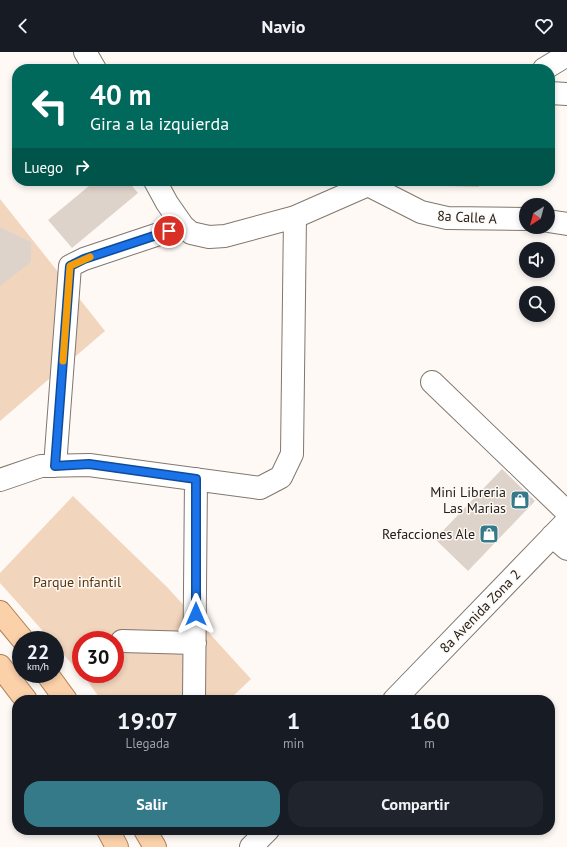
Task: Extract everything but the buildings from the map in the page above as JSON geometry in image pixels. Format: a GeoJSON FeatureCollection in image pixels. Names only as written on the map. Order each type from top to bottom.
{"type":"FeatureCollection","features":[{"type":"Feature","properties":{"kind":"main road"},"geometry":{"type":"LineString","coordinates":[[0,612],[16,631]]}},
{"type":"Feature","properties":{"kind":"main road"},"geometry":{"type":"LineString","coordinates":[[0,666],[22,695]]}},
{"type":"Feature","properties":{"kind":"main road"},"geometry":{"type":"LineString","coordinates":[[54,683],[63,695]]}},
{"type":"Feature","properties":{"kind":"main road"},"geometry":{"type":"LineString","coordinates":[[111,835],[117,847]]}},
{"type":"Feature","properties":{"kind":"main road"},"geometry":{"type":"LineString","coordinates":[[148,835],[155,847]]}},
{"type":"Feature","properties":{"kind":"street"},"geometry":{"type":"LineString","coordinates":[[85,52],[92,64]]}},
{"type":"Feature","properties":{"kind":"street"},"geometry":{"type":"LineString","coordinates":[[552,64],[567,55]]}},
{"type":"Feature","properties":{"kind":"street"},"geometry":{"type":"LineString","coordinates":[[555,93],[567,94]]}},
{"type":"Feature","properties":{"kind":"street"},"geometry":{"type":"LineString","coordinates":[[158,186],[167,203],[187,230]]}},
{"type":"Feature","properties":{"kind":"street"},"geometry":{"type":"LineString","coordinates":[[55,466],[70,266],[84,259],[187,230],[209,237],[225,236],[294,217],[364,186]]}},
{"type":"Feature","properties":{"kind":"street","name":"8a Calle A"},"geometry":{"type":"LineString","coordinates":[[376,186],[421,212],[447,218],[519,219]]}},
{"type":"Feature","properties":{"kind":"street"},"geometry":{"type":"LineString","coordinates":[[0,480],[41,466],[89,464],[260,488],[281,477],[292,454],[294,217]]}},
{"type":"Feature","properties":{"kind":"street"},"geometry":{"type":"LineString","coordinates":[[555,222],[567,224]]}},
{"type":"Feature","properties":{"kind":"street"},"geometry":{"type":"LineString","coordinates":[[432,382],[567,512]]}},
{"type":"Feature","properties":{"kind":"street"},"geometry":{"type":"LineString","coordinates":[[194,695],[196,643],[196,479]]}},
{"type":"Feature","properties":{"kind":"street","name":"8a Avenida Zona 2"},"geometry":{"type":"LineString","coordinates":[[399,695],[562,536]]}},
{"type":"Feature","properties":{"kind":"street"},"geometry":{"type":"LineString","coordinates":[[124,641],[196,643]]}},
{"type":"Feature","properties":{"kind":"street"},"geometry":{"type":"LineString","coordinates":[[252,847],[263,835]]}},
{"type":"Feature","properties":{"kind":"green space"},"geometry":{"type":"Polygon","coordinates":[[[443,186],[479,186],[479,187],[443,186]]]}},
{"type":"Feature","properties":{"kind":"green space"},"geometry":{"type":"Polygon","coordinates":[[[0,199],[105,331],[0,421],[0,199]]]}},
{"type":"Feature","properties":{"kind":"green space","name":"Parque infantil"},"geometry":{"type":"Polygon","coordinates":[[[73,496],[167,587],[251,679],[234,695],[97,695],[89,683],[124,683],[124,631],[72,631],[72,664],[64,655],[64,631],[43,631],[0,583],[0,573],[73,496]]]}},
{"type":"Feature","properties":{"kind":"slow traffic"},"geometry":{"type":"LineString","coordinates":[[63,361],[70,266],[90,257]]}},
{"type":"Feature","properties":{"kind":"place","name":"Mini Libreria Las Marias"},"geometry":{"type":"Point","coordinates":[520,500]}},
{"type":"Feature","properties":{"kind":"place","name":"Refacciones Ale"},"geometry":{"type":"Point","coordinates":[489,534]}},
{"type":"Feature","properties":{"kind":"route"},"geometry":{"type":"LineString","coordinates":[[169,231],[84,259],[70,266],[55,466],[89,464],[196,479],[196,614]]}}]}
